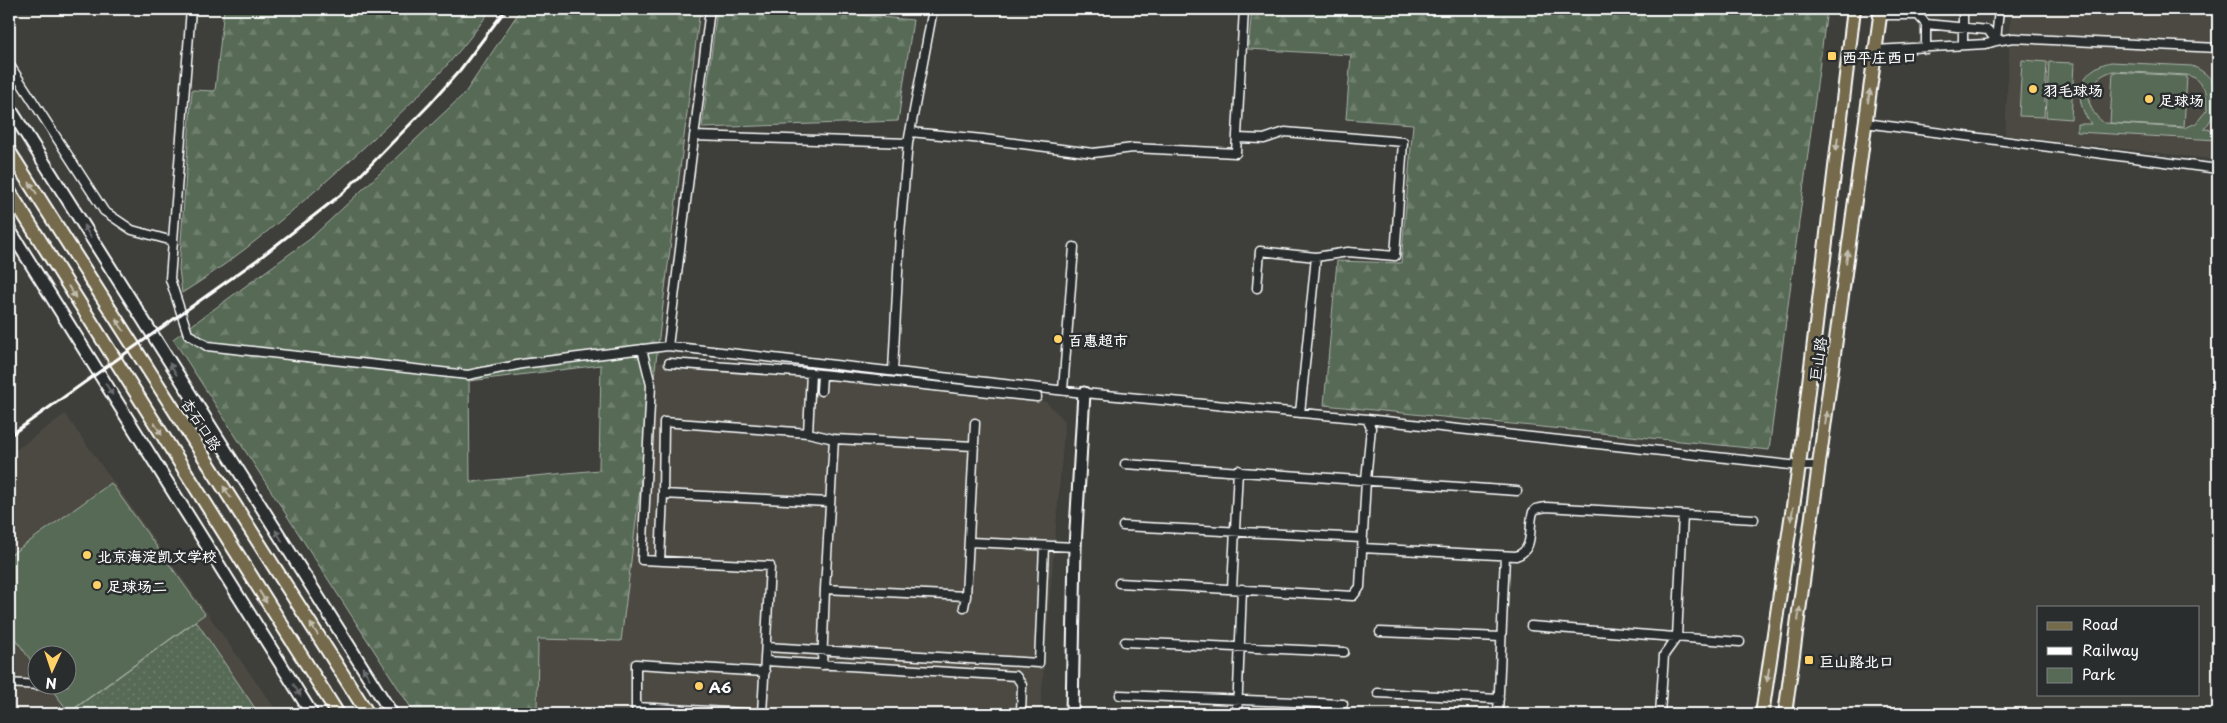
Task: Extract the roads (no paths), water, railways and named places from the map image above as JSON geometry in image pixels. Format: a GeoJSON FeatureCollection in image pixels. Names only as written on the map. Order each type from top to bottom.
{"type":"FeatureCollection","features":[{"type":"Feature","properties":{"kind":"main road","name":"巨山路"},"geometry":{"type":"LineString","coordinates":[[1762,714],[1800,466],[1854,9]]}},
{"type":"Feature","properties":{"kind":"main road","name":"巨山路"},"geometry":{"type":"LineString","coordinates":[[1785,714],[1881,12]]}},
{"type":"Feature","properties":{"kind":"main road","name":"杏石口路"},"geometry":{"type":"LineString","coordinates":[[9,151],[368,714]]}},
{"type":"Feature","properties":{"kind":"main road"},"geometry":{"type":"LineString","coordinates":[[9,191],[338,714]]}},
{"type":"Feature","properties":{"kind":"main road"},"geometry":{"type":"LineString","coordinates":[[333,659],[378,714]]}},
{"type":"Feature","properties":{"kind":"main road"},"geometry":{"type":"LineString","coordinates":[[320,687],[331,714]]}},
{"type":"Feature","properties":{"kind":"street"},"geometry":{"type":"LineString","coordinates":[[191,9],[170,280],[188,334],[207,346],[468,375],[522,364],[668,346],[1084,393],[1367,419],[1800,466],[1820,466]]}},
{"type":"Feature","properties":{"kind":"street"},"geometry":{"type":"LineString","coordinates":[[668,346],[710,9]]}},
{"type":"Feature","properties":{"kind":"street"},"geometry":{"type":"LineString","coordinates":[[894,371],[900,233],[908,143],[933,9]]}},
{"type":"Feature","properties":{"kind":"street"},"geometry":{"type":"LineString","coordinates":[[910,132],[1093,153],[1134,148],[1236,153],[1244,9]]}},
{"type":"Feature","properties":{"kind":"street"},"geometry":{"type":"LineString","coordinates":[[1963,9],[1963,44]]}},
{"type":"Feature","properties":{"kind":"street"},"geometry":{"type":"LineString","coordinates":[[1996,41],[1999,9]]}},
{"type":"Feature","properties":{"kind":"street"},"geometry":{"type":"LineString","coordinates":[[1881,12],[1918,15],[1926,24],[1926,49]]}},
{"type":"Feature","properties":{"kind":"street"},"geometry":{"type":"LineString","coordinates":[[1926,24],[1988,30],[1996,41]]}},
{"type":"Feature","properties":{"kind":"street"},"geometry":{"type":"LineString","coordinates":[[1875,50],[1917,47],[1926,49],[1963,44],[1986,44],[1993,42],[1996,38],[1996,41],[2013,38],[2218,48]]}},
{"type":"Feature","properties":{"kind":"street"},"geometry":{"type":"LineString","coordinates":[[9,64],[104,211],[132,230],[173,241]]}},
{"type":"Feature","properties":{"kind":"street"},"geometry":{"type":"LineString","coordinates":[[9,107],[392,714]]}},
{"type":"Feature","properties":{"kind":"street"},"geometry":{"type":"LineString","coordinates":[[1865,123],[2218,169]]}},
{"type":"Feature","properties":{"kind":"street"},"geometry":{"type":"LineString","coordinates":[[1237,138],[1264,139],[1285,132],[1403,142],[1395,256],[1348,252],[1316,257],[1260,251],[1257,288]]}},
{"type":"Feature","properties":{"kind":"street"},"geometry":{"type":"LineString","coordinates":[[694,136],[908,143]]}},
{"type":"Feature","properties":{"kind":"street"},"geometry":{"type":"LineString","coordinates":[[9,229],[312,714]]}},
{"type":"Feature","properties":{"kind":"street"},"geometry":{"type":"LineString","coordinates":[[1063,390],[1074,247]]}},
{"type":"Feature","properties":{"kind":"street"},"geometry":{"type":"LineString","coordinates":[[1300,413],[1316,257]]}},
{"type":"Feature","properties":{"kind":"street"},"geometry":{"type":"LineString","coordinates":[[642,349],[651,385],[642,560],[770,566],[766,661],[762,714],[637,711],[636,664],[765,672]]}},
{"type":"Feature","properties":{"kind":"street"},"geometry":{"type":"LineString","coordinates":[[669,363],[810,373],[1037,398]]}},
{"type":"Feature","properties":{"kind":"street"},"geometry":{"type":"LineString","coordinates":[[808,433],[810,373]]}},
{"type":"Feature","properties":{"kind":"street"},"geometry":{"type":"LineString","coordinates":[[821,391],[822,375]]}},
{"type":"Feature","properties":{"kind":"street"},"geometry":{"type":"LineString","coordinates":[[1072,714],[1075,547],[1084,393]]}},
{"type":"Feature","properties":{"kind":"street"},"geometry":{"type":"LineString","coordinates":[[1119,583],[1353,596],[1360,587],[1371,428],[1367,419]]}},
{"type":"Feature","properties":{"kind":"street"},"geometry":{"type":"LineString","coordinates":[[660,561],[664,422],[808,433],[834,439],[974,446]]}},
{"type":"Feature","properties":{"kind":"street"},"geometry":{"type":"LineString","coordinates":[[964,607],[975,423]]}},
{"type":"Feature","properties":{"kind":"street"},"geometry":{"type":"LineString","coordinates":[[822,664],[829,502],[834,439]]}},
{"type":"Feature","properties":{"kind":"street"},"geometry":{"type":"LineString","coordinates":[[1126,464],[1238,470],[1517,491]]}},
{"type":"Feature","properties":{"kind":"street"},"geometry":{"type":"LineString","coordinates":[[1232,589],[1238,470]]}},
{"type":"Feature","properties":{"kind":"street"},"geometry":{"type":"LineString","coordinates":[[663,494],[829,502]]}},
{"type":"Feature","properties":{"kind":"street"},"geometry":{"type":"LineString","coordinates":[[1362,548],[1516,556],[1526,550],[1533,512],[1541,507],[1754,519]]}},
{"type":"Feature","properties":{"kind":"street"},"geometry":{"type":"LineString","coordinates":[[1660,714],[1664,655],[1677,637],[1683,515]]}},
{"type":"Feature","properties":{"kind":"street"},"geometry":{"type":"LineString","coordinates":[[1123,526],[1362,538]]}},
{"type":"Feature","properties":{"kind":"street"},"geometry":{"type":"LineString","coordinates":[[969,542],[1075,547]]}},
{"type":"Feature","properties":{"kind":"street"},"geometry":{"type":"LineString","coordinates":[[766,647],[1039,663],[1044,546]]}},
{"type":"Feature","properties":{"kind":"street"},"geometry":{"type":"LineString","coordinates":[[1498,714],[1505,556]]}},
{"type":"Feature","properties":{"kind":"street"},"geometry":{"type":"LineString","coordinates":[[825,588],[966,596]]}},
{"type":"Feature","properties":{"kind":"street"},"geometry":{"type":"LineString","coordinates":[[1237,714],[1242,589]]}},
{"type":"Feature","properties":{"kind":"street"},"geometry":{"type":"LineString","coordinates":[[1531,626],[1740,642]]}},
{"type":"Feature","properties":{"kind":"street"},"geometry":{"type":"LineString","coordinates":[[1380,632],[1501,637]]}},
{"type":"Feature","properties":{"kind":"street"},"geometry":{"type":"LineString","coordinates":[[1125,642],[1344,652]]}},
{"type":"Feature","properties":{"kind":"street"},"geometry":{"type":"LineString","coordinates":[[766,661],[1016,676],[1022,685],[1021,714]]}},
{"type":"Feature","properties":{"kind":"street"},"geometry":{"type":"LineString","coordinates":[[9,683],[28,684]]}},
{"type":"Feature","properties":{"kind":"street"},"geometry":{"type":"LineString","coordinates":[[1378,693],[1499,699]]}},
{"type":"Feature","properties":{"kind":"street"},"geometry":{"type":"LineString","coordinates":[[1120,695],[1343,704]]}},
{"type":"Feature","properties":{"kind":"railway"},"geometry":{"type":"LineString","coordinates":[[9,436],[257,260],[343,193],[430,104],[460,70],[506,9]]}},
{"type":"Feature","properties":{"kind":"place","name":"西平庄西口"},"geometry":{"type":"Point","coordinates":[1832,56]}},
{"type":"Feature","properties":{"kind":"place","name":"羽毛球场"},"geometry":{"type":"Point","coordinates":[2033,89]}},
{"type":"Feature","properties":{"kind":"place","name":"足球场"},"geometry":{"type":"Point","coordinates":[2149,99]}},
{"type":"Feature","properties":{"kind":"place","name":"百惠超市"},"geometry":{"type":"Point","coordinates":[1058,339]}},
{"type":"Feature","properties":{"kind":"place","name":"北京海淀凯文学校"},"geometry":{"type":"Point","coordinates":[87,555]}},
{"type":"Feature","properties":{"kind":"place","name":"足球场二"},"geometry":{"type":"Point","coordinates":[97,585]}},
{"type":"Feature","properties":{"kind":"place","name":"巨山路北口"},"geometry":{"type":"Point","coordinates":[1809,660]}},
{"type":"Feature","properties":{"kind":"place","name":"A6"},"geometry":{"type":"Point","coordinates":[699,686]}}]}
